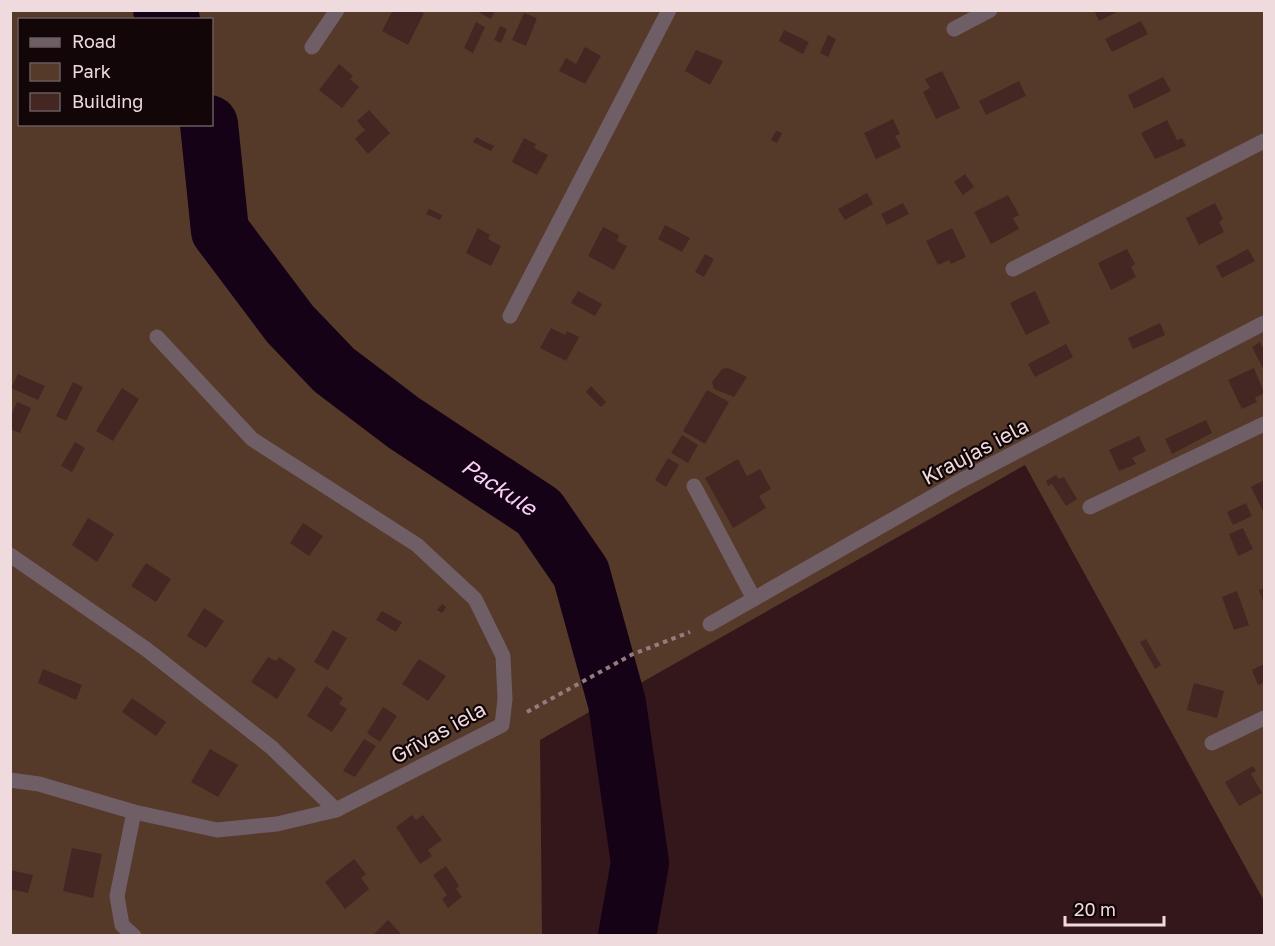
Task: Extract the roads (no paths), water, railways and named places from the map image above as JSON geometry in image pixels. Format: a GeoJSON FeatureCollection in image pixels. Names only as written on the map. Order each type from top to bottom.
{"type":"FeatureCollection","features":[{"type":"Feature","properties":{"kind":"street"},"geometry":{"type":"LineString","coordinates":[[312,47],[337,10]]}},
{"type":"Feature","properties":{"kind":"street"},"geometry":{"type":"LineString","coordinates":[[510,316],[669,10]]}},
{"type":"Feature","properties":{"kind":"street"},"geometry":{"type":"LineString","coordinates":[[954,29],[990,10]]}},
{"type":"Feature","properties":{"kind":"street"},"geometry":{"type":"LineString","coordinates":[[1013,269],[1264,141]]}},
{"type":"Feature","properties":{"kind":"street","name":"Kraujas iela"},"geometry":{"type":"LineString","coordinates":[[710,624],[960,481],[1264,323]]}},
{"type":"Feature","properties":{"kind":"street","name":"Grīvas iela"},"geometry":{"type":"LineString","coordinates":[[10,780],[39,784],[134,812],[217,830],[277,824],[336,810],[502,725],[505,699],[503,656],[475,599],[417,545],[252,439],[157,337]]}},
{"type":"Feature","properties":{"kind":"street"},"geometry":{"type":"LineString","coordinates":[[1090,507],[1264,423]]}},
{"type":"Feature","properties":{"kind":"street"},"geometry":{"type":"LineString","coordinates":[[694,486],[754,599]]}},
{"type":"Feature","properties":{"kind":"street"},"geometry":{"type":"LineString","coordinates":[[10,555],[164,663],[272,747],[336,810]]}},
{"type":"Feature","properties":{"kind":"street"},"geometry":{"type":"LineString","coordinates":[[1212,743],[1264,718]]}},
{"type":"Feature","properties":{"kind":"street"},"geometry":{"type":"LineString","coordinates":[[134,812],[117,896],[122,925],[134,936]]}},
{"type":"Feature","properties":{"kind":"waterway","name":"Packule"},"geometry":{"type":"LineString","coordinates":[[162,10],[169,18]]}},
{"type":"Feature","properties":{"kind":"waterway","name":"Packule"},"geometry":{"type":"LineString","coordinates":[[209,126],[220,231],[290,324],[334,370],[404,423],[539,512],[581,573],[617,703],[640,863],[627,936]]}}]}
